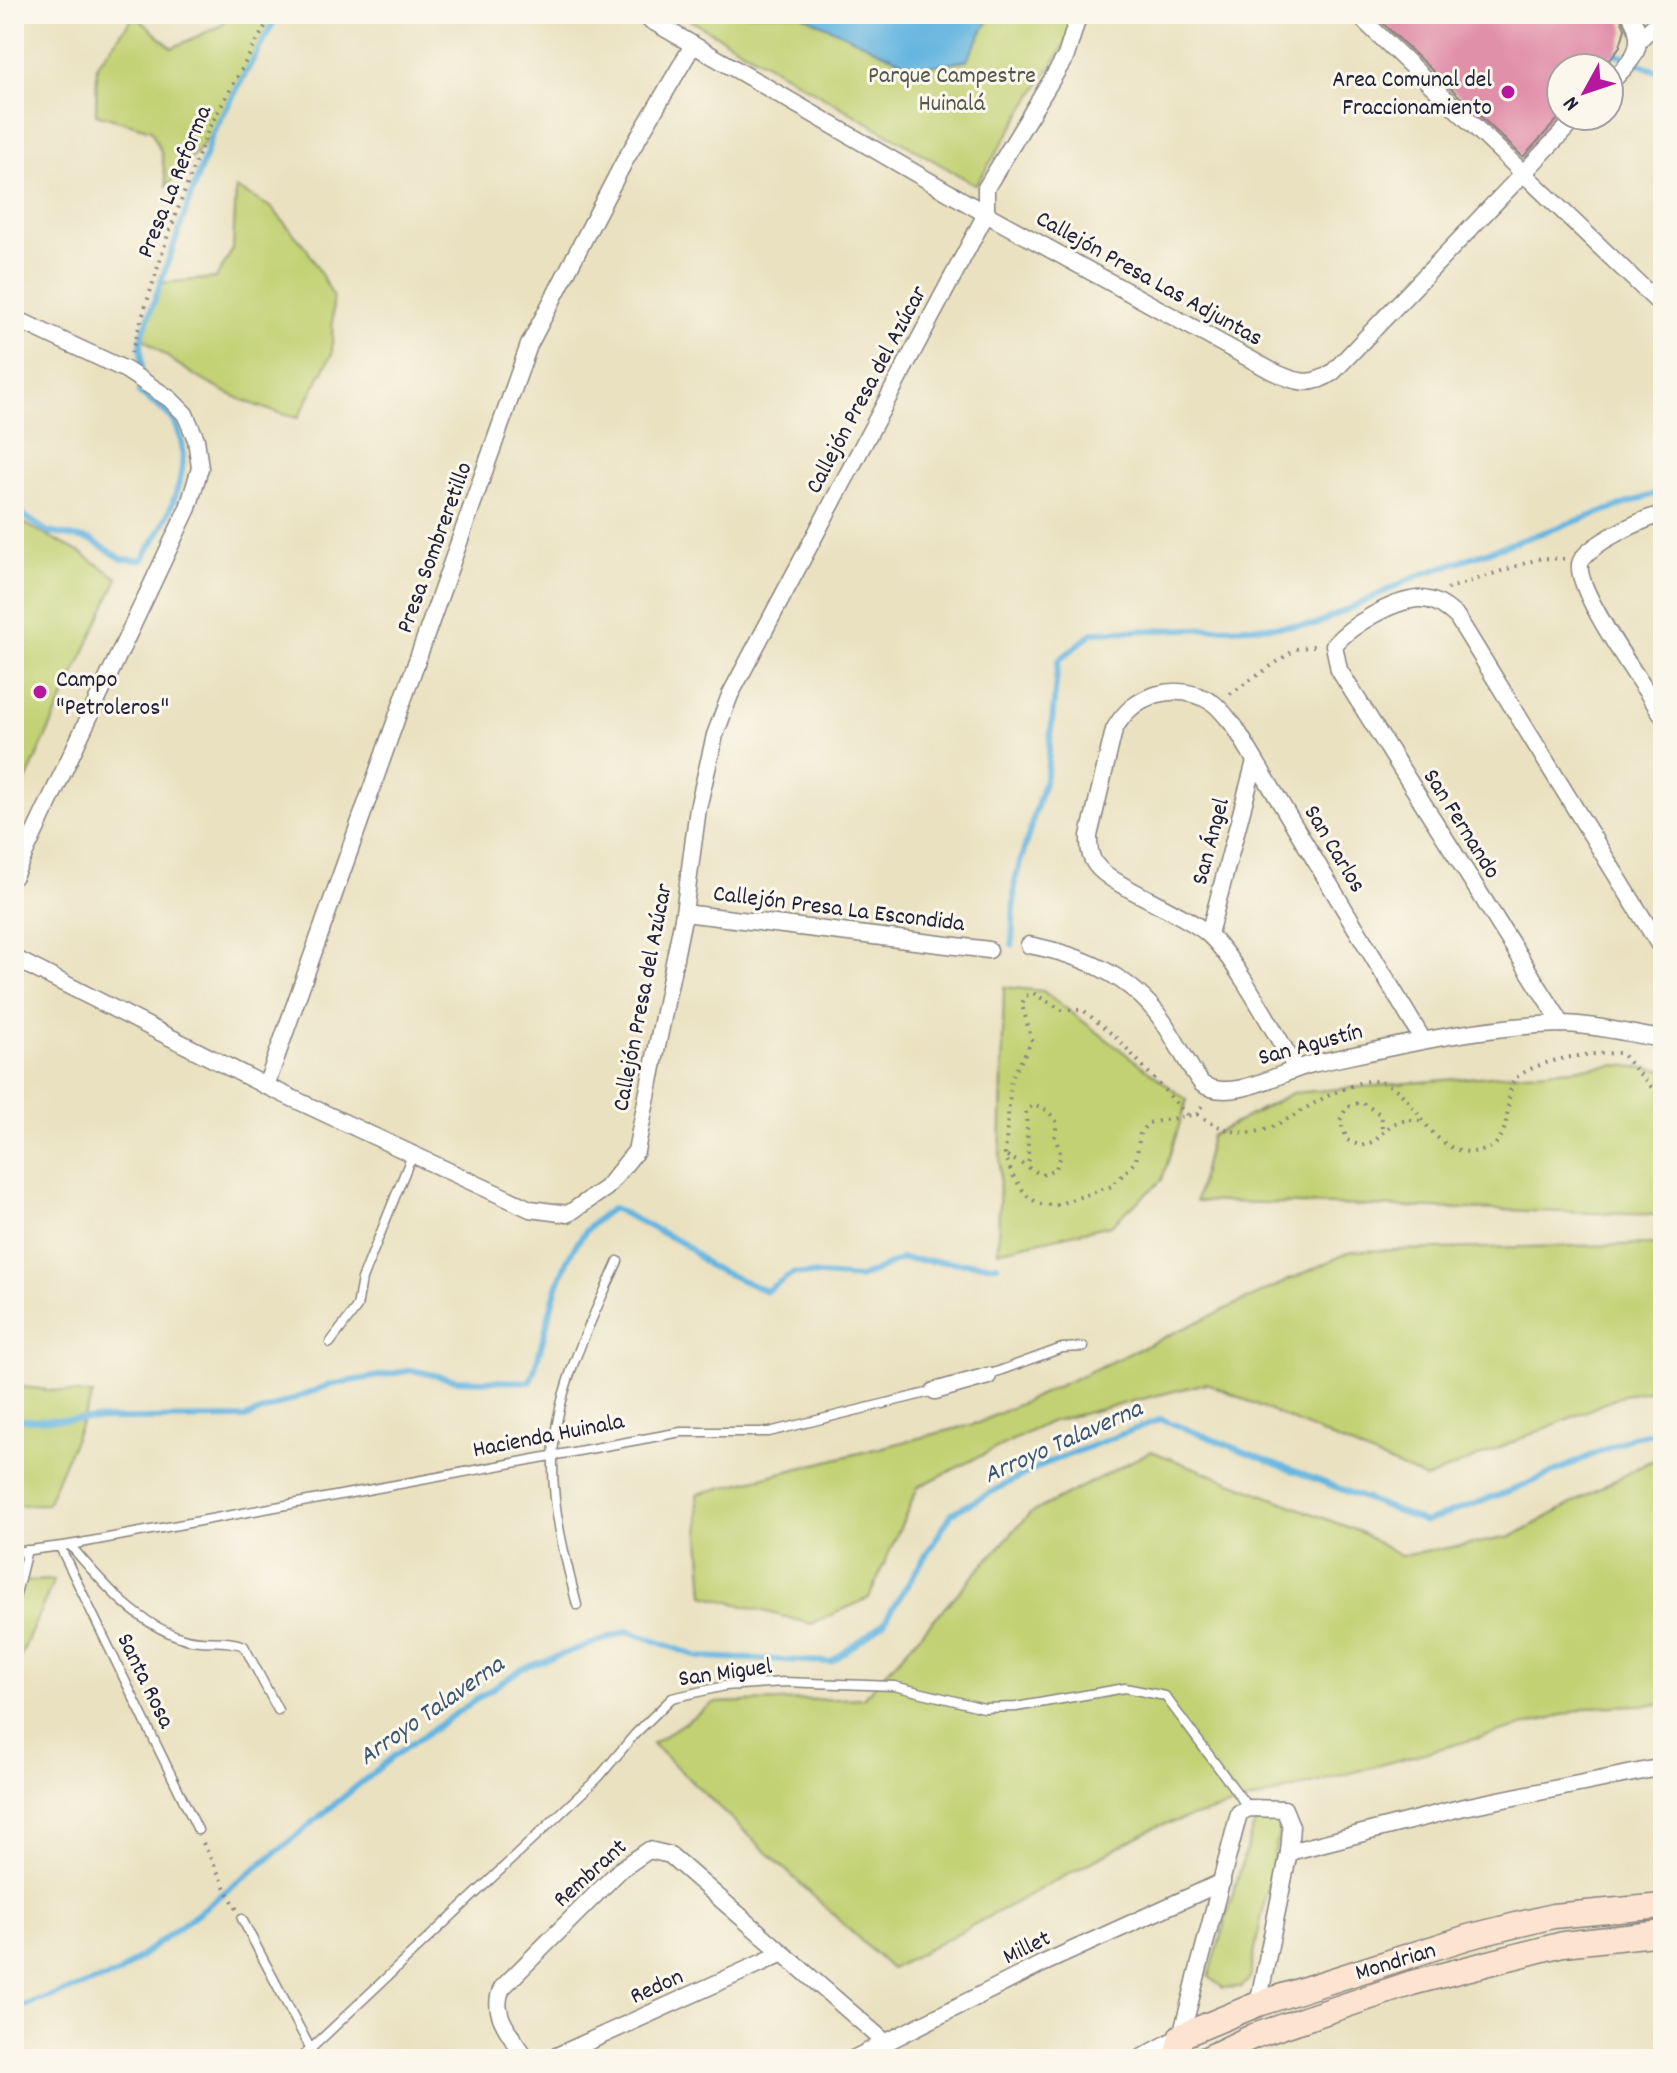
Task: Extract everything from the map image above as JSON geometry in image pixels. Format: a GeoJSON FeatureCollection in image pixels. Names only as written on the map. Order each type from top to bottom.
{"type":"FeatureCollection","features":[{"type":"Feature","properties":{"kind":"street","name":"Callejón Presa Las Adjuntas"},"geometry":{"type":"LineString","coordinates":[[640,14],[986,214],[1270,370],[1307,384],[1322,380],[1333,372],[1562,132]]}},
{"type":"Feature","properties":{"kind":"street","name":"Callejón Presa del Azúcar"},"geometry":{"type":"LineString","coordinates":[[14,958],[266,1086],[530,1209],[568,1214],[606,1188],[636,1151],[684,913],[698,808],[715,735],[730,695],[986,214],[986,188],[1066,56],[1079,14]]}},
{"type":"Feature","properties":{"kind":"street"},"geometry":{"type":"LineString","coordinates":[[1357,14],[1663,307]]}},
{"type":"Feature","properties":{"kind":"street"},"geometry":{"type":"LineString","coordinates":[[1630,14],[1640,39]]}},
{"type":"Feature","properties":{"kind":"street"},"geometry":{"type":"LineString","coordinates":[[1625,65],[1640,39],[1663,17]]}},
{"type":"Feature","properties":{"kind":"street","name":"Presa Sombreretillo"},"geometry":{"type":"LineString","coordinates":[[266,1086],[529,345],[624,162],[693,45]]}},
{"type":"Feature","properties":{"kind":"street"},"geometry":{"type":"LineString","coordinates":[[14,318],[126,370],[170,399],[185,414],[196,439],[200,468],[188,508],[14,876]]}},
{"type":"Feature","properties":{"kind":"street"},"geometry":{"type":"LineString","coordinates":[[1663,514],[1589,549],[1580,560],[1579,575],[1589,600],[1663,716]]}},
{"type":"Feature","properties":{"kind":"street"},"geometry":{"type":"LineString","coordinates":[[1334,645],[1344,633],[1400,604],[1420,599],[1440,603],[1457,617],[1476,642],[1663,951]]}},
{"type":"Feature","properties":{"kind":"street","name":"San Fernando"},"geometry":{"type":"LineString","coordinates":[[1334,645],[1334,657],[1347,686],[1562,1024]]}},
{"type":"Feature","properties":{"kind":"street","name":"San Carlos"},"geometry":{"type":"LineString","coordinates":[[1209,934],[1173,909],[1108,877],[1096,866],[1089,851],[1089,836],[1114,730],[1122,715],[1139,701],[1172,690],[1215,704],[1235,727],[1423,1040]]}},
{"type":"Feature","properties":{"kind":"street","name":"San Ángel"},"geometry":{"type":"LineString","coordinates":[[1209,934],[1255,761]]}},
{"type":"Feature","properties":{"kind":"street","name":"Callejón Presa La Escondida"},"geometry":{"type":"LineString","coordinates":[[684,913],[989,950]]}},
{"type":"Feature","properties":{"kind":"street"},"geometry":{"type":"LineString","coordinates":[[1209,934],[1296,1068]]}},
{"type":"Feature","properties":{"kind":"street"},"geometry":{"type":"LineString","coordinates":[[1029,945],[1102,966],[1136,991],[1161,1019],[1202,1084],[1211,1089]]}},
{"type":"Feature","properties":{"kind":"street","name":"San Agustín"},"geometry":{"type":"LineString","coordinates":[[1211,1089],[1226,1092],[1296,1068],[1423,1040],[1562,1024],[1663,1039]]}},
{"type":"Feature","properties":{"kind":"street","name":"Hacienda Huinala"},"geometry":{"type":"LineString","coordinates":[[935,1391],[988,1376]]}},
{"type":"Feature","properties":{"kind":"street"},"geometry":{"type":"LineString","coordinates":[[1289,1852],[1464,1807],[1663,1767]]}},
{"type":"Feature","properties":{"kind":"street"},"geometry":{"type":"LineString","coordinates":[[1179,2047],[1237,1823],[1245,1809],[1284,1809],[1291,1826],[1289,1852],[1258,2004],[1253,2048]]}},
{"type":"Feature","properties":{"kind":"street","name":"Rembrant"},"geometry":{"type":"LineString","coordinates":[[527,2059],[498,2015],[495,2003],[502,1988],[620,1870],[642,1853],[659,1850],[670,1855],[886,2043]]}},
{"type":"Feature","properties":{"kind":"street","name":"Millet"},"geometry":{"type":"LineString","coordinates":[[853,2059],[1042,1964],[1222,1882]]}},
{"type":"Feature","properties":{"kind":"street","name":"Mondrian"},"geometry":{"type":"LineString","coordinates":[[1139,2059],[1179,2047],[1258,2004],[1468,1937],[1553,1916],[1663,1906]]}},
{"type":"Feature","properties":{"kind":"street","name":"Mondrian"},"geometry":{"type":"LineString","coordinates":[[1206,2059],[1253,2048],[1412,1983],[1563,1944],[1663,1933]]}},
{"type":"Feature","properties":{"kind":"street","name":"Redon"},"geometry":{"type":"LineString","coordinates":[[550,2059],[781,1954]]}},
{"type":"Feature","properties":{"kind":"street"},"geometry":{"type":"LineString","coordinates":[[1660,2059],[1663,2049]]}},
{"type":"Feature","properties":{"kind":"lane"},"geometry":{"type":"LineString","coordinates":[[330,1343],[357,1307],[362,1279],[412,1155]]}},
{"type":"Feature","properties":{"kind":"lane"},"geometry":{"type":"LineString","coordinates":[[577,1605],[561,1544],[553,1459],[566,1383],[618,1261]]}},
{"type":"Feature","properties":{"kind":"lane","name":"Hacienda Huinala"},"geometry":{"type":"LineString","coordinates":[[988,1376],[1062,1348],[1084,1347]]}},
{"type":"Feature","properties":{"kind":"lane","name":"Hacienda Huinala"},"geometry":{"type":"LineString","coordinates":[[19,1551],[65,1546],[553,1459],[681,1432],[769,1432],[935,1391]]}},
{"type":"Feature","properties":{"kind":"lane"},"geometry":{"type":"LineString","coordinates":[[65,1546],[135,1614],[185,1639],[229,1640],[244,1646],[278,1710]]}},
{"type":"Feature","properties":{"kind":"lane","name":"Santa Rosa"},"geometry":{"type":"LineString","coordinates":[[65,1546],[198,1830]]}},
{"type":"Feature","properties":{"kind":"lane"},"geometry":{"type":"LineString","coordinates":[[14,1602],[19,1551]]}},
{"type":"Feature","properties":{"kind":"lane","name":"San Miguel"},"geometry":{"type":"LineString","coordinates":[[300,2059],[599,1777],[661,1706],[689,1693],[784,1682],[871,1684],[984,1708],[1016,1707],[1125,1688],[1165,1696],[1244,1802]]}},
{"type":"Feature","properties":{"kind":"lane"},"geometry":{"type":"LineString","coordinates":[[242,1919],[316,2059]]}},
{"type":"Feature","properties":{"kind":"path","name":"Presa La Reforma"},"geometry":{"type":"LineString","coordinates":[[126,370],[167,238],[208,130],[272,14]]}},
{"type":"Feature","properties":{"kind":"path"},"geometry":{"type":"LineString","coordinates":[[1420,599],[1541,558],[1580,560]]}},
{"type":"Feature","properties":{"kind":"path"},"geometry":{"type":"LineString","coordinates":[[1215,704],[1296,649],[1306,645],[1334,645]]}},
{"type":"Feature","properties":{"kind":"path"},"geometry":{"type":"LineString","coordinates":[[1187,1115],[1119,1040],[1083,1010],[1062,1010],[1029,993],[1022,1005],[1032,1041],[1011,1079],[1005,1155],[1012,1174],[1026,1195],[1039,1204],[1056,1205],[1112,1186],[1136,1161],[1140,1133],[1148,1123],[1197,1114],[1215,1126],[1253,1134],[1272,1129],[1333,1093],[1365,1081],[1386,1081],[1398,1089],[1420,1121],[1442,1142],[1467,1151],[1491,1147],[1499,1141],[1507,1121],[1514,1079],[1524,1071],[1593,1053],[1621,1053],[1663,1100]]}},
{"type":"Feature","properties":{"kind":"path"},"geometry":{"type":"LineString","coordinates":[[1197,1114],[1211,1089]]}},
{"type":"Feature","properties":{"kind":"path"},"geometry":{"type":"LineString","coordinates":[[1382,1128],[1380,1114],[1361,1102],[1347,1107],[1340,1120],[1342,1134],[1353,1144],[1375,1141],[1382,1128],[1397,1121],[1420,1121]]}},
{"type":"Feature","properties":{"kind":"path"},"geometry":{"type":"LineString","coordinates":[[1005,1155],[1034,1173],[1049,1173],[1056,1168],[1061,1156],[1055,1136],[1057,1122],[1039,1106],[1026,1111],[1029,1168]]}},
{"type":"Feature","properties":{"kind":"path"},"geometry":{"type":"LineString","coordinates":[[198,1830],[235,1907]]}},
{"type":"Feature","properties":{"kind":"green space"},"geometry":{"type":"Polygon","coordinates":[[[226,14],[278,14],[213,133],[167,186],[161,152],[151,130],[96,114],[97,65],[135,15],[172,48],[222,25],[226,14]]]}},
{"type":"Feature","properties":{"kind":"green space","name":"Parque Campestre Huinalá"},"geometry":{"type":"Polygon","coordinates":[[[680,14],[1084,14],[976,185],[680,14]]]}},
{"type":"Feature","properties":{"kind":"green space"},"geometry":{"type":"Polygon","coordinates":[[[236,188],[272,208],[307,249],[333,296],[332,354],[298,418],[255,405],[215,387],[177,364],[142,337],[160,283],[216,278],[233,249],[236,188]]]}},
{"type":"Feature","properties":{"kind":"green space","name":"Campo \"Petroleros\""},"geometry":{"type":"Polygon","coordinates":[[[14,518],[81,553],[118,578],[14,807],[14,518]]]}},
{"type":"Feature","properties":{"kind":"green space"},"geometry":{"type":"Polygon","coordinates":[[[1004,987],[1043,991],[1187,1100],[1162,1180],[1111,1225],[998,1251],[1004,987]]]}},
{"type":"Feature","properties":{"kind":"green space"},"geometry":{"type":"Polygon","coordinates":[[[1617,1065],[1663,1070],[1663,1215],[1196,1201],[1211,1136],[1292,1093],[1617,1065]]]}},
{"type":"Feature","properties":{"kind":"green space"},"geometry":{"type":"Polygon","coordinates":[[[1663,1244],[1663,1388],[1624,1395],[1426,1479],[1207,1383],[1049,1422],[918,1487],[869,1598],[811,1624],[704,1595],[697,1494],[978,1423],[1352,1251],[1663,1244]]]}},
{"type":"Feature","properties":{"kind":"green space"},"geometry":{"type":"Polygon","coordinates":[[[14,1386],[93,1395],[47,1504],[14,1505],[14,1386]]]}},
{"type":"Feature","properties":{"kind":"green space"},"geometry":{"type":"Polygon","coordinates":[[[1151,1451],[1360,1532],[1400,1556],[1511,1537],[1648,1462],[1663,1459],[1663,1704],[1592,1707],[1158,1826],[891,1969],[652,1744],[714,1703],[863,1698],[1029,1514],[1151,1451]]]}},
{"type":"Feature","properties":{"kind":"green space"},"geometry":{"type":"Polygon","coordinates":[[[54,1580],[14,1671],[14,1581],[54,1580]]]}},
{"type":"Feature","properties":{"kind":"green space"},"geometry":{"type":"Polygon","coordinates":[[[1267,1814],[1276,1817],[1280,1826],[1249,1979],[1242,1987],[1223,1988],[1209,1977],[1249,1839],[1257,1818],[1267,1814]]]}},
{"type":"Feature","properties":{"kind":"water"},"geometry":{"type":"Polygon","coordinates":[[[800,14],[992,14],[967,60],[916,68],[800,14]]]}},
{"type":"Feature","properties":{"kind":"building","name":"Area Comunal del Fraccionamiento"},"geometry":{"type":"Polygon","coordinates":[[[1373,14],[1619,14],[1625,29],[1616,52],[1545,52],[1546,132],[1523,157],[1373,14]]]}},
{"type":"Feature","properties":{"kind":"waterway"},"geometry":{"type":"LineString","coordinates":[[142,369],[141,339],[213,133],[278,14]]}},
{"type":"Feature","properties":{"kind":"waterway"},"geometry":{"type":"LineString","coordinates":[[1608,50],[1663,74]]}},
{"type":"Feature","properties":{"kind":"waterway"},"geometry":{"type":"LineString","coordinates":[[14,509],[48,532],[91,540],[122,559],[142,560],[169,512],[181,473],[183,454],[173,420],[139,393]]}},
{"type":"Feature","properties":{"kind":"waterway"},"geometry":{"type":"LineString","coordinates":[[1012,945],[1015,880],[1047,772],[1058,661],[1094,632],[1315,625],[1417,576],[1663,491]]}},
{"type":"Feature","properties":{"kind":"waterway"},"geometry":{"type":"LineString","coordinates":[[14,1420],[245,1418],[329,1385],[412,1370],[456,1380],[530,1382],[566,1263],[593,1224],[613,1208],[684,1244],[709,1266],[766,1291],[793,1273],[860,1278],[901,1259],[997,1265]]}},
{"type":"Feature","properties":{"kind":"waterway","name":"Arroyo Talaverna"},"geometry":{"type":"LineString","coordinates":[[14,2009],[118,1974],[264,1862],[395,1755],[521,1669],[628,1631],[699,1657],[831,1662],[883,1624],[952,1513],[1042,1465],[1161,1419],[1425,1522],[1523,1486],[1632,1437],[1663,1431]]}},
{"type":"Feature","properties":{"kind":"place","name":"Area Comunal del Fraccionamiento"},"geometry":{"type":"Point","coordinates":[1508,92]}},
{"type":"Feature","properties":{"kind":"place","name":"Campo \"Petroleros\""},"geometry":{"type":"Point","coordinates":[40,692]}}]}
